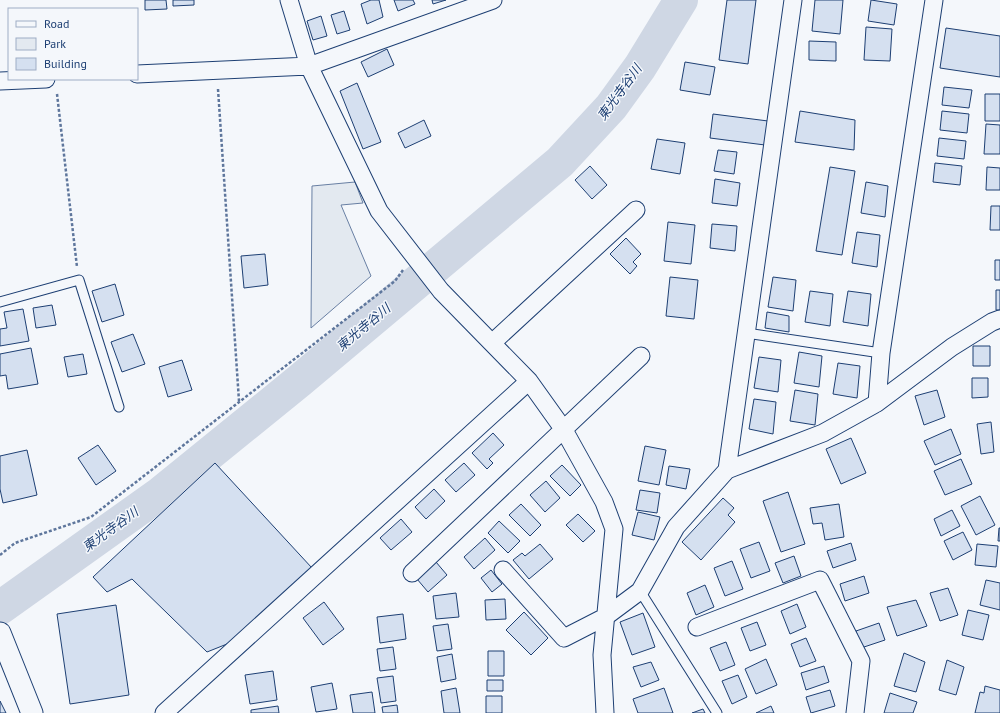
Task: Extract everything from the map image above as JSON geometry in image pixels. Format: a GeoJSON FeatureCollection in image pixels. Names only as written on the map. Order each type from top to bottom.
{"type":"FeatureCollection","features":[{"type":"Feature","properties":{"kind":"street"},"geometry":{"type":"LineString","coordinates":[[288,0],[309,66],[379,211],[441,291],[529,381],[564,430],[604,502],[614,529],[602,655],[605,713]]}},
{"type":"Feature","properties":{"kind":"street"},"geometry":{"type":"LineString","coordinates":[[727,470],[794,0]]}},
{"type":"Feature","properties":{"kind":"street"},"geometry":{"type":"LineString","coordinates":[[877,403],[882,353],[934,0]]}},
{"type":"Feature","properties":{"kind":"street"},"geometry":{"type":"LineString","coordinates":[[138,74],[309,66],[487,1]]}},
{"type":"Feature","properties":{"kind":"street"},"geometry":{"type":"LineString","coordinates":[[0,81],[51,83]]}},
{"type":"Feature","properties":{"kind":"street"},"geometry":{"type":"LineString","coordinates":[[492,343],[636,210]]}},
{"type":"Feature","properties":{"kind":"street"},"geometry":{"type":"LineString","coordinates":[[503,570],[564,638],[605,617],[640,591],[676,527],[727,470],[824,433],[877,403],[952,347],[992,322],[1000,319]]}},
{"type":"Feature","properties":{"kind":"street"},"geometry":{"type":"LineString","coordinates":[[412,573],[641,356]]}},
{"type":"Feature","properties":{"kind":"street"},"geometry":{"type":"LineString","coordinates":[[164,713],[529,381]]}},
{"type":"Feature","properties":{"kind":"street"},"geometry":{"type":"LineString","coordinates":[[697,627],[820,580],[861,661],[855,713]]}},
{"type":"Feature","properties":{"kind":"street"},"geometry":{"type":"LineString","coordinates":[[0,633],[32,713]]}},
{"type":"Feature","properties":{"kind":"lane"},"geometry":{"type":"LineString","coordinates":[[0,302],[79,280],[119,407]]}},
{"type":"Feature","properties":{"kind":"lane"},"geometry":{"type":"LineString","coordinates":[[746,333],[882,353]]}},
{"type":"Feature","properties":{"kind":"lane"},"geometry":{"type":"LineString","coordinates":[[640,591],[717,713]]}},
{"type":"Feature","properties":{"kind":"path"},"geometry":{"type":"LineString","coordinates":[[217,70],[239,401]]}},
{"type":"Feature","properties":{"kind":"path"},"geometry":{"type":"LineString","coordinates":[[51,83],[79,280]]}},
{"type":"Feature","properties":{"kind":"path"},"geometry":{"type":"LineString","coordinates":[[0,555],[15,543],[91,517],[395,281],[414,257]]}},
{"type":"Feature","properties":{"kind":"green space"},"geometry":{"type":"Polygon","coordinates":[[[355,182],[363,203],[341,205],[371,276],[311,328],[312,186],[355,182]]]}},
{"type":"Feature","properties":{"kind":"building"},"geometry":{"type":"Polygon","coordinates":[[[145,0],[166,0],[167,9],[145,10],[145,0]]]}},
{"type":"Feature","properties":{"kind":"building"},"geometry":{"type":"Polygon","coordinates":[[[173,0],[194,0],[194,5],[173,6],[173,0]]]}},
{"type":"Feature","properties":{"kind":"building"},"geometry":{"type":"Polygon","coordinates":[[[371,0],[379,0],[383,17],[367,24],[361,4],[371,0]]]}},
{"type":"Feature","properties":{"kind":"building"},"geometry":{"type":"Polygon","coordinates":[[[394,0],[413,0],[415,4],[398,11],[394,0]]]}},
{"type":"Feature","properties":{"kind":"building"},"geometry":{"type":"Polygon","coordinates":[[[432,0],[446,0],[433,4],[432,0]]]}},
{"type":"Feature","properties":{"kind":"building"},"geometry":{"type":"Polygon","coordinates":[[[727,0],[756,0],[748,64],[719,60],[727,0]]]}},
{"type":"Feature","properties":{"kind":"building"},"geometry":{"type":"Polygon","coordinates":[[[815,0],[843,0],[840,34],[812,31],[815,0]]]}},
{"type":"Feature","properties":{"kind":"building"},"geometry":{"type":"Polygon","coordinates":[[[871,0],[897,4],[894,25],[868,21],[871,0]]]}},
{"type":"Feature","properties":{"kind":"building"},"geometry":{"type":"Polygon","coordinates":[[[344,11],[350,30],[337,34],[331,15],[344,11]]]}},
{"type":"Feature","properties":{"kind":"building"},"geometry":{"type":"Polygon","coordinates":[[[321,16],[327,36],[313,40],[307,21],[321,16]]]}},
{"type":"Feature","properties":{"kind":"building"},"geometry":{"type":"Polygon","coordinates":[[[866,27],[892,29],[890,61],[864,60],[866,27]]]}},
{"type":"Feature","properties":{"kind":"building"},"geometry":{"type":"Polygon","coordinates":[[[946,28],[1000,36],[1000,77],[940,68],[946,28]]]}},
{"type":"Feature","properties":{"kind":"building"},"geometry":{"type":"Polygon","coordinates":[[[809,41],[836,42],[836,61],[809,60],[809,41]]]}},
{"type":"Feature","properties":{"kind":"building"},"geometry":{"type":"Polygon","coordinates":[[[387,49],[394,65],[368,77],[361,62],[387,49]]]}},
{"type":"Feature","properties":{"kind":"building"},"geometry":{"type":"Polygon","coordinates":[[[685,62],[715,67],[710,95],[680,90],[685,62]]]}},
{"type":"Feature","properties":{"kind":"building"},"geometry":{"type":"Polygon","coordinates":[[[357,83],[381,142],[363,149],[340,91],[357,83]]]}},
{"type":"Feature","properties":{"kind":"building"},"geometry":{"type":"Polygon","coordinates":[[[944,87],[972,90],[969,108],[942,105],[944,87]]]}},
{"type":"Feature","properties":{"kind":"building"},"geometry":{"type":"Polygon","coordinates":[[[985,94],[1000,94],[1000,121],[985,121],[985,94]]]}},
{"type":"Feature","properties":{"kind":"building"},"geometry":{"type":"Polygon","coordinates":[[[800,111],[855,120],[854,150],[795,142],[800,111]]]}},
{"type":"Feature","properties":{"kind":"building"},"geometry":{"type":"Polygon","coordinates":[[[942,111],[969,114],[967,133],[940,130],[942,111]]]}},
{"type":"Feature","properties":{"kind":"building"},"geometry":{"type":"Polygon","coordinates":[[[713,114],[768,121],[765,145],[710,138],[713,114]]]}},
{"type":"Feature","properties":{"kind":"building"},"geometry":{"type":"Polygon","coordinates":[[[424,120],[431,136],[405,148],[398,133],[424,120]]]}},
{"type":"Feature","properties":{"kind":"building"},"geometry":{"type":"Polygon","coordinates":[[[986,124],[1000,125],[1000,154],[984,154],[986,124]]]}},
{"type":"Feature","properties":{"kind":"building"},"geometry":{"type":"Polygon","coordinates":[[[939,138],[966,141],[964,159],[937,156],[939,138]]]}},
{"type":"Feature","properties":{"kind":"building"},"geometry":{"type":"Polygon","coordinates":[[[657,139],[685,143],[680,174],[651,169],[657,139]]]}},
{"type":"Feature","properties":{"kind":"building"},"geometry":{"type":"Polygon","coordinates":[[[718,150],[737,152],[734,174],[714,171],[718,150]]]}},
{"type":"Feature","properties":{"kind":"building"},"geometry":{"type":"Polygon","coordinates":[[[935,163],[962,166],[960,185],[933,182],[935,163]]]}},
{"type":"Feature","properties":{"kind":"building"},"geometry":{"type":"Polygon","coordinates":[[[590,166],[607,185],[592,199],[575,180],[590,166]]]}},
{"type":"Feature","properties":{"kind":"building"},"geometry":{"type":"Polygon","coordinates":[[[830,167],[855,171],[842,255],[816,251],[830,167]]]}},
{"type":"Feature","properties":{"kind":"building"},"geometry":{"type":"Polygon","coordinates":[[[987,167],[1000,168],[1000,190],[986,190],[987,167]]]}},
{"type":"Feature","properties":{"kind":"building"},"geometry":{"type":"Polygon","coordinates":[[[715,179],[740,183],[737,206],[712,203],[715,179]]]}},
{"type":"Feature","properties":{"kind":"building"},"geometry":{"type":"Polygon","coordinates":[[[866,182],[888,186],[885,217],[861,213],[866,182]]]}},
{"type":"Feature","properties":{"kind":"building"},"geometry":{"type":"Polygon","coordinates":[[[991,206],[1000,206],[1000,230],[990,230],[991,206]]]}},
{"type":"Feature","properties":{"kind":"building"},"geometry":{"type":"Polygon","coordinates":[[[668,222],[695,225],[691,264],[664,261],[668,222]]]}},
{"type":"Feature","properties":{"kind":"building"},"geometry":{"type":"Polygon","coordinates":[[[712,224],[737,226],[735,251],[710,248],[712,224]]]}},
{"type":"Feature","properties":{"kind":"building"},"geometry":{"type":"Polygon","coordinates":[[[857,232],[880,235],[877,267],[852,263],[857,232]]]}},
{"type":"Feature","properties":{"kind":"building"},"geometry":{"type":"Polygon","coordinates":[[[626,238],[641,254],[633,262],[637,266],[630,274],[610,254],[626,238]]]}},
{"type":"Feature","properties":{"kind":"building"},"geometry":{"type":"Polygon","coordinates":[[[265,254],[268,285],[244,288],[241,256],[265,254]]]}},
{"type":"Feature","properties":{"kind":"building"},"geometry":{"type":"Polygon","coordinates":[[[995,260],[1000,260],[1000,280],[995,280],[995,260]]]}},
{"type":"Feature","properties":{"kind":"building"},"geometry":{"type":"Polygon","coordinates":[[[670,277],[698,280],[694,319],[666,316],[670,277]]]}},
{"type":"Feature","properties":{"kind":"building"},"geometry":{"type":"Polygon","coordinates":[[[773,277],[796,280],[793,311],[768,307],[773,277]]]}},
{"type":"Feature","properties":{"kind":"building"},"geometry":{"type":"Polygon","coordinates":[[[115,284],[124,315],[102,322],[92,291],[115,284]]]}},
{"type":"Feature","properties":{"kind":"building"},"geometry":{"type":"Polygon","coordinates":[[[996,290],[1000,290],[1000,310],[996,310],[996,290]]]}},
{"type":"Feature","properties":{"kind":"building"},"geometry":{"type":"Polygon","coordinates":[[[810,291],[833,294],[830,326],[805,322],[810,291]]]}},
{"type":"Feature","properties":{"kind":"building"},"geometry":{"type":"Polygon","coordinates":[[[848,291],[871,294],[868,326],[843,322],[848,291]]]}},
{"type":"Feature","properties":{"kind":"building"},"geometry":{"type":"Polygon","coordinates":[[[52,305],[56,325],[36,328],[33,308],[52,305]]]}},
{"type":"Feature","properties":{"kind":"building"},"geometry":{"type":"Polygon","coordinates":[[[23,309],[29,341],[0,346],[0,329],[7,328],[4,312],[23,309]]]}},
{"type":"Feature","properties":{"kind":"building"},"geometry":{"type":"Polygon","coordinates":[[[767,312],[789,316],[789,332],[765,328],[767,312]]]}},
{"type":"Feature","properties":{"kind":"building"},"geometry":{"type":"Polygon","coordinates":[[[133,334],[145,364],[122,372],[111,342],[133,334]]]}},
{"type":"Feature","properties":{"kind":"building"},"geometry":{"type":"Polygon","coordinates":[[[973,346],[990,346],[990,366],[973,366],[973,346]]]}},
{"type":"Feature","properties":{"kind":"building"},"geometry":{"type":"Polygon","coordinates":[[[31,348],[38,384],[8,389],[6,375],[0,376],[0,354],[31,348]]]}},
{"type":"Feature","properties":{"kind":"building"},"geometry":{"type":"Polygon","coordinates":[[[799,352],[822,356],[819,387],[794,383],[799,352]]]}},
{"type":"Feature","properties":{"kind":"building"},"geometry":{"type":"Polygon","coordinates":[[[83,354],[87,374],[68,377],[64,357],[83,354]]]}},
{"type":"Feature","properties":{"kind":"building"},"geometry":{"type":"Polygon","coordinates":[[[759,357],[781,360],[778,392],[754,388],[759,357]]]}},
{"type":"Feature","properties":{"kind":"building"},"geometry":{"type":"Polygon","coordinates":[[[182,360],[192,390],[168,397],[159,367],[182,360]]]}},
{"type":"Feature","properties":{"kind":"building"},"geometry":{"type":"Polygon","coordinates":[[[838,363],[860,366],[857,398],[833,394],[838,363]]]}},
{"type":"Feature","properties":{"kind":"building"},"geometry":{"type":"Polygon","coordinates":[[[972,378],[988,378],[988,397],[972,398],[972,378]]]}},
{"type":"Feature","properties":{"kind":"building"},"geometry":{"type":"Polygon","coordinates":[[[795,390],[818,394],[815,425],[790,421],[795,390]]]}},
{"type":"Feature","properties":{"kind":"building"},"geometry":{"type":"Polygon","coordinates":[[[937,390],[945,417],[924,425],[915,396],[937,390]]]}},
{"type":"Feature","properties":{"kind":"building"},"geometry":{"type":"Polygon","coordinates":[[[754,399],[776,402],[773,434],[749,429],[754,399]]]}},
{"type":"Feature","properties":{"kind":"building"},"geometry":{"type":"Polygon","coordinates":[[[991,422],[994,452],[981,454],[977,424],[991,422]]]}},
{"type":"Feature","properties":{"kind":"building"},"geometry":{"type":"Polygon","coordinates":[[[951,429],[961,454],[935,465],[924,441],[951,429]]]}},
{"type":"Feature","properties":{"kind":"building"},"geometry":{"type":"Polygon","coordinates":[[[493,433],[504,445],[489,459],[493,463],[487,469],[472,453],[493,433]]]}},
{"type":"Feature","properties":{"kind":"building"},"geometry":{"type":"Polygon","coordinates":[[[851,438],[866,473],[841,484],[826,449],[851,438]]]}},
{"type":"Feature","properties":{"kind":"building"},"geometry":{"type":"Polygon","coordinates":[[[98,445],[116,471],[96,485],[78,458],[98,445]]]}},
{"type":"Feature","properties":{"kind":"building"},"geometry":{"type":"Polygon","coordinates":[[[645,446],[666,450],[659,485],[638,481],[645,446]]]}},
{"type":"Feature","properties":{"kind":"building"},"geometry":{"type":"Polygon","coordinates":[[[27,450],[37,495],[3,503],[0,489],[0,456],[27,450]]]}},
{"type":"Feature","properties":{"kind":"building"},"geometry":{"type":"Polygon","coordinates":[[[961,459],[972,484],[945,495],[934,471],[961,459]]]}},
{"type":"Feature","properties":{"kind":"building"},"geometry":{"type":"Polygon","coordinates":[[[215,463],[312,568],[232,642],[207,652],[132,579],[107,592],[93,577],[215,463]]]}},
{"type":"Feature","properties":{"kind":"building"},"geometry":{"type":"Polygon","coordinates":[[[464,463],[475,475],[456,492],[445,480],[464,463]]]}},
{"type":"Feature","properties":{"kind":"building"},"geometry":{"type":"Polygon","coordinates":[[[562,465],[581,485],[570,496],[550,476],[562,465]]]}},
{"type":"Feature","properties":{"kind":"building"},"geometry":{"type":"Polygon","coordinates":[[[669,466],[690,469],[686,489],[666,485],[669,466]]]}},
{"type":"Feature","properties":{"kind":"building"},"geometry":{"type":"Polygon","coordinates":[[[546,481],[560,498],[545,512],[530,495],[546,481]]]}},
{"type":"Feature","properties":{"kind":"building"},"geometry":{"type":"Polygon","coordinates":[[[434,489],[445,501],[426,519],[415,507],[434,489]]]}},
{"type":"Feature","properties":{"kind":"building"},"geometry":{"type":"Polygon","coordinates":[[[640,490],[660,493],[657,513],[636,510],[640,490]]]}},
{"type":"Feature","properties":{"kind":"building"},"geometry":{"type":"Polygon","coordinates":[[[788,492],[805,544],[781,552],[763,501],[788,492]]]}},
{"type":"Feature","properties":{"kind":"building"},"geometry":{"type":"Polygon","coordinates":[[[980,496],[995,525],[976,535],[961,506],[980,496]]]}},
{"type":"Feature","properties":{"kind":"building"},"geometry":{"type":"Polygon","coordinates":[[[723,498],[734,508],[728,515],[735,522],[701,560],[682,542],[723,498]]]}},
{"type":"Feature","properties":{"kind":"building"},"geometry":{"type":"Polygon","coordinates":[[[521,504],[541,525],[530,536],[509,515],[521,504]]]}},
{"type":"Feature","properties":{"kind":"building"},"geometry":{"type":"Polygon","coordinates":[[[839,504],[844,537],[825,540],[822,523],[813,524],[810,508],[839,504]]]}},
{"type":"Feature","properties":{"kind":"building"},"geometry":{"type":"Polygon","coordinates":[[[952,510],[960,526],[941,536],[934,519],[952,510]]]}},
{"type":"Feature","properties":{"kind":"building"},"geometry":{"type":"Polygon","coordinates":[[[638,512],[660,517],[654,540],[632,535],[638,512]]]}},
{"type":"Feature","properties":{"kind":"building"},"geometry":{"type":"Polygon","coordinates":[[[578,514],[595,531],[583,542],[566,525],[578,514]]]}},
{"type":"Feature","properties":{"kind":"building"},"geometry":{"type":"Polygon","coordinates":[[[401,519],[412,532],[391,550],[380,538],[401,519]]]}},
{"type":"Feature","properties":{"kind":"building"},"geometry":{"type":"Polygon","coordinates":[[[499,521],[520,541],[508,553],[488,533],[499,521]]]}},
{"type":"Feature","properties":{"kind":"building"},"geometry":{"type":"Polygon","coordinates":[[[999,528],[1000,541],[998,541],[999,528]]]}},
{"type":"Feature","properties":{"kind":"building"},"geometry":{"type":"Polygon","coordinates":[[[963,532],[972,550],[953,560],[944,541],[963,532]]]}},
{"type":"Feature","properties":{"kind":"building"},"geometry":{"type":"Polygon","coordinates":[[[485,538],[495,550],[474,569],[464,557],[485,538]]]}},
{"type":"Feature","properties":{"kind":"building"},"geometry":{"type":"Polygon","coordinates":[[[759,542],[770,571],[751,578],[740,549],[759,542]]]}},
{"type":"Feature","properties":{"kind":"building"},"geometry":{"type":"Polygon","coordinates":[[[851,543],[856,560],[833,568],[827,551],[851,543]]]}},
{"type":"Feature","properties":{"kind":"building"},"geometry":{"type":"Polygon","coordinates":[[[540,544],[553,559],[529,579],[513,560],[522,553],[525,556],[540,544]]]}},
{"type":"Feature","properties":{"kind":"building"},"geometry":{"type":"Polygon","coordinates":[[[977,544],[998,546],[996,567],[975,565],[977,544]]]}},
{"type":"Feature","properties":{"kind":"building"},"geometry":{"type":"Polygon","coordinates":[[[794,556],[801,576],[783,583],[775,563],[794,556]]]}},
{"type":"Feature","properties":{"kind":"building"},"geometry":{"type":"Polygon","coordinates":[[[732,561],[743,589],[725,596],[714,568],[732,561]]]}},
{"type":"Feature","properties":{"kind":"building"},"geometry":{"type":"Polygon","coordinates":[[[436,562],[447,575],[428,592],[417,579],[436,562]]]}},
{"type":"Feature","properties":{"kind":"building"},"geometry":{"type":"Polygon","coordinates":[[[491,570],[502,584],[492,592],[481,578],[491,570]]]}},
{"type":"Feature","properties":{"kind":"building"},"geometry":{"type":"Polygon","coordinates":[[[864,576],[869,593],[845,601],[840,584],[864,576]]]}},
{"type":"Feature","properties":{"kind":"building"},"geometry":{"type":"Polygon","coordinates":[[[986,580],[1000,583],[1000,610],[980,605],[986,580]]]}},
{"type":"Feature","properties":{"kind":"building"},"geometry":{"type":"Polygon","coordinates":[[[705,585],[714,607],[696,615],[687,593],[705,585]]]}},
{"type":"Feature","properties":{"kind":"building"},"geometry":{"type":"Polygon","coordinates":[[[948,588],[958,615],[940,621],[930,593],[948,588]]]}},
{"type":"Feature","properties":{"kind":"building"},"geometry":{"type":"Polygon","coordinates":[[[456,593],[459,617],[436,619],[433,596],[456,593]]]}},
{"type":"Feature","properties":{"kind":"building"},"geometry":{"type":"Polygon","coordinates":[[[505,599],[506,619],[486,620],[485,600],[505,599]]]}},
{"type":"Feature","properties":{"kind":"building"},"geometry":{"type":"Polygon","coordinates":[[[916,600],[927,626],[897,636],[887,607],[916,600]]]}},
{"type":"Feature","properties":{"kind":"building"},"geometry":{"type":"Polygon","coordinates":[[[324,602],[344,629],[323,645],[303,618],[324,602]]]}},
{"type":"Feature","properties":{"kind":"building"},"geometry":{"type":"Polygon","coordinates":[[[797,604],[806,627],[790,634],[781,611],[797,604]]]}},
{"type":"Feature","properties":{"kind":"building"},"geometry":{"type":"Polygon","coordinates":[[[116,605],[129,695],[70,704],[57,614],[116,605]]]}},
{"type":"Feature","properties":{"kind":"building"},"geometry":{"type":"Polygon","coordinates":[[[968,610],[989,615],[983,640],[962,635],[968,610]]]}},
{"type":"Feature","properties":{"kind":"building"},"geometry":{"type":"Polygon","coordinates":[[[524,612],[548,638],[531,655],[506,630],[524,612]]]}},
{"type":"Feature","properties":{"kind":"building"},"geometry":{"type":"Polygon","coordinates":[[[643,613],[655,647],[632,655],[620,622],[643,613]]]}},
{"type":"Feature","properties":{"kind":"building"},"geometry":{"type":"Polygon","coordinates":[[[403,614],[406,639],[380,643],[377,617],[403,614]]]}},
{"type":"Feature","properties":{"kind":"building"},"geometry":{"type":"Polygon","coordinates":[[[757,622],[766,645],[750,651],[741,628],[757,622]]]}},
{"type":"Feature","properties":{"kind":"building"},"geometry":{"type":"Polygon","coordinates":[[[879,623],[885,640],[861,648],[856,631],[879,623]]]}},
{"type":"Feature","properties":{"kind":"building"},"geometry":{"type":"Polygon","coordinates":[[[448,624],[452,649],[437,651],[433,626],[448,624]]]}},
{"type":"Feature","properties":{"kind":"building"},"geometry":{"type":"Polygon","coordinates":[[[806,638],[816,661],[800,667],[791,644],[806,638]]]}},
{"type":"Feature","properties":{"kind":"building"},"geometry":{"type":"Polygon","coordinates":[[[726,642],[735,665],[720,671],[710,648],[726,642]]]}},
{"type":"Feature","properties":{"kind":"building"},"geometry":{"type":"Polygon","coordinates":[[[393,647],[396,669],[380,671],[377,649],[393,647]]]}},
{"type":"Feature","properties":{"kind":"building"},"geometry":{"type":"Polygon","coordinates":[[[488,651],[504,651],[504,676],[488,676],[488,651]]]}},
{"type":"Feature","properties":{"kind":"building"},"geometry":{"type":"Polygon","coordinates":[[[904,653],[925,662],[916,692],[894,686],[904,653]]]}},
{"type":"Feature","properties":{"kind":"building"},"geometry":{"type":"Polygon","coordinates":[[[452,654],[456,679],[441,682],[437,657],[452,654]]]}},
{"type":"Feature","properties":{"kind":"building"},"geometry":{"type":"Polygon","coordinates":[[[766,659],[777,685],[756,694],[745,669],[766,659]]]}},
{"type":"Feature","properties":{"kind":"building"},"geometry":{"type":"Polygon","coordinates":[[[947,660],[964,667],[956,695],[939,690],[947,660]]]}},
{"type":"Feature","properties":{"kind":"building"},"geometry":{"type":"Polygon","coordinates":[[[651,662],[659,680],[641,687],[633,667],[651,662]]]}},
{"type":"Feature","properties":{"kind":"building"},"geometry":{"type":"Polygon","coordinates":[[[824,666],[829,682],[806,690],[801,673],[824,666]]]}},
{"type":"Feature","properties":{"kind":"building"},"geometry":{"type":"Polygon","coordinates":[[[273,671],[277,700],[250,704],[245,675],[273,671]]]}},
{"type":"Feature","properties":{"kind":"building"},"geometry":{"type":"Polygon","coordinates":[[[738,675],[747,697],[732,704],[722,681],[738,675]]]}},
{"type":"Feature","properties":{"kind":"building"},"geometry":{"type":"Polygon","coordinates":[[[393,676],[396,701],[381,703],[377,678],[393,676]]]}},
{"type":"Feature","properties":{"kind":"building"},"geometry":{"type":"Polygon","coordinates":[[[487,680],[503,680],[503,691],[487,691],[487,680]]]}},
{"type":"Feature","properties":{"kind":"building"},"geometry":{"type":"Polygon","coordinates":[[[332,683],[337,709],[316,712],[311,687],[332,683]]]}},
{"type":"Feature","properties":{"kind":"building"},"geometry":{"type":"Polygon","coordinates":[[[985,686],[1000,690],[1000,713],[975,713],[980,692],[984,693],[985,686]]]}},
{"type":"Feature","properties":{"kind":"building"},"geometry":{"type":"Polygon","coordinates":[[[456,688],[460,713],[444,713],[441,691],[456,688]]]}},
{"type":"Feature","properties":{"kind":"building"},"geometry":{"type":"Polygon","coordinates":[[[664,688],[673,713],[638,713],[633,699],[664,688]]]}},
{"type":"Feature","properties":{"kind":"building"},"geometry":{"type":"Polygon","coordinates":[[[830,690],[835,706],[811,713],[806,697],[830,690]]]}},
{"type":"Feature","properties":{"kind":"building"},"geometry":{"type":"Polygon","coordinates":[[[372,692],[375,713],[353,713],[350,695],[372,692]]]}},
{"type":"Feature","properties":{"kind":"building"},"geometry":{"type":"Polygon","coordinates":[[[890,693],[917,702],[913,713],[884,713],[890,693]]]}},
{"type":"Feature","properties":{"kind":"building"},"geometry":{"type":"Polygon","coordinates":[[[486,696],[502,696],[502,713],[486,713],[486,696]]]}},
{"type":"Feature","properties":{"kind":"building"},"geometry":{"type":"Polygon","coordinates":[[[0,701],[6,713],[0,713],[0,701]]]}},
{"type":"Feature","properties":{"kind":"building"},"geometry":{"type":"Polygon","coordinates":[[[397,705],[398,713],[383,713],[382,707],[397,705]]]}},
{"type":"Feature","properties":{"kind":"building"},"geometry":{"type":"Polygon","coordinates":[[[278,706],[279,713],[251,713],[251,710],[278,706]]]}},
{"type":"Feature","properties":{"kind":"building"},"geometry":{"type":"Polygon","coordinates":[[[771,706],[774,713],[756,713],[771,706]]]}},
{"type":"Feature","properties":{"kind":"building"},"geometry":{"type":"Polygon","coordinates":[[[703,709],[705,713],[692,713],[703,709]]]}},
{"type":"Feature","properties":{"kind":"waterway","name":"東光寺谷川"},"geometry":{"type":"LineString","coordinates":[[0,608],[161,493],[299,381],[560,162],[611,107],[640,67],[681,0]]}}]}
